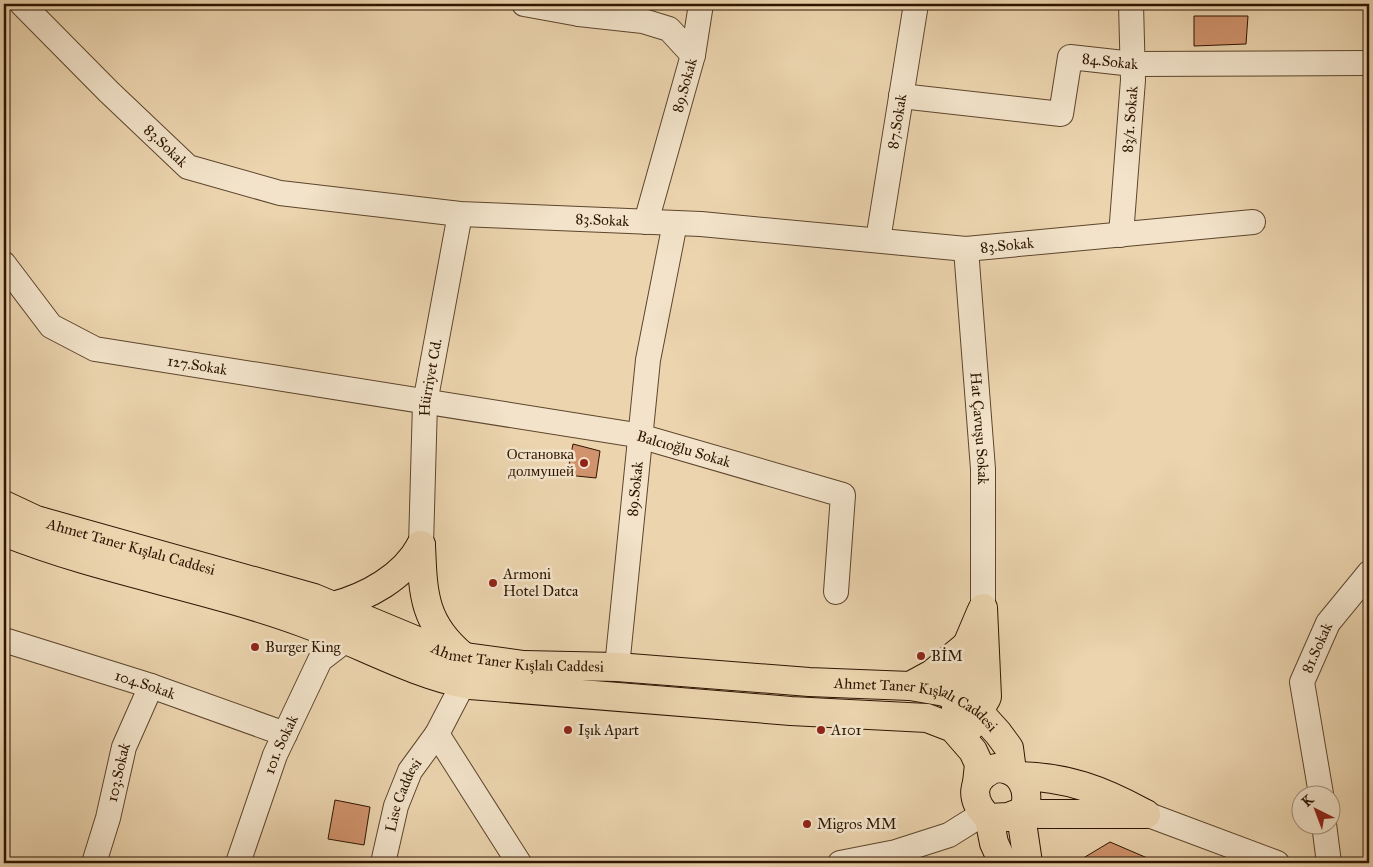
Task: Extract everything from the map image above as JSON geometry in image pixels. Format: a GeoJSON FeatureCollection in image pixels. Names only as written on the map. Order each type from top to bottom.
{"type":"FeatureCollection","features":[{"type":"Feature","properties":{"kind":"main road","name":"Ahmet Taner Kışlalı Caddesi"},"geometry":{"type":"LineString","coordinates":[[4,505],[36,520],[314,598],[451,655],[524,665],[617,667],[799,682],[910,686],[945,692],[969,705],[1009,748],[1016,774]]}},
{"type":"Feature","properties":{"kind":"main road","name":"Ahmet Taner Kışlalı Caddesi"},"geometry":{"type":"LineString","coordinates":[[4,532],[121,570],[258,608],[304,623],[444,680],[463,684],[791,711],[927,718],[958,733],[973,751],[978,764],[977,783]]}},
{"type":"Feature","properties":{"kind":"main road"},"geometry":{"type":"LineString","coordinates":[[333,606],[358,599],[403,570],[416,556],[421,545]]}},
{"type":"Feature","properties":{"kind":"main road"},"geometry":{"type":"LineString","coordinates":[[421,545],[424,597],[430,616],[440,633],[464,657]]}},
{"type":"Feature","properties":{"kind":"main road"},"geometry":{"type":"LineString","coordinates":[[958,733],[969,705],[967,645],[983,608]]}},
{"type":"Feature","properties":{"kind":"main road"},"geometry":{"type":"LineString","coordinates":[[969,705],[987,697],[983,608]]}},
{"type":"Feature","properties":{"kind":"main road"},"geometry":{"type":"LineString","coordinates":[[910,686],[932,674],[967,645]]}},
{"type":"Feature","properties":{"kind":"main road"},"geometry":{"type":"LineString","coordinates":[[1004,863],[994,843],[987,815],[976,799],[977,783],[988,771],[996,768],[1016,774],[1047,777],[1105,792],[1146,814]]}},
{"type":"Feature","properties":{"kind":"main road"},"geometry":{"type":"LineString","coordinates":[[1016,774],[1027,789],[1028,801],[1024,811],[1028,863]]}},
{"type":"Feature","properties":{"kind":"main road"},"geometry":{"type":"LineString","coordinates":[[987,815],[1008,818],[1024,811],[1040,814],[1146,814]]}},
{"type":"Feature","properties":{"kind":"street","name":"83.Sokak"},"geometry":{"type":"LineString","coordinates":[[22,4],[109,92],[188,167],[280,193],[460,214],[675,224],[966,249],[1253,222]]}},
{"type":"Feature","properties":{"kind":"street"},"geometry":{"type":"LineString","coordinates":[[524,4],[580,9],[643,21],[669,29],[693,55]]}},
{"type":"Feature","properties":{"kind":"street","name":"89.Sokak"},"geometry":{"type":"LineString","coordinates":[[646,222],[693,55],[701,4]]}},
{"type":"Feature","properties":{"kind":"street","name":"87.Sokak"},"geometry":{"type":"LineString","coordinates":[[878,240],[916,4]]}},
{"type":"Feature","properties":{"kind":"street","name":"83/1. Sokak"},"geometry":{"type":"LineString","coordinates":[[1121,234],[1133,64],[1131,4]]}},
{"type":"Feature","properties":{"kind":"street","name":"84.Sokak"},"geometry":{"type":"LineString","coordinates":[[901,96],[1061,114],[1070,57],[1133,64],[1369,63]]}},
{"type":"Feature","properties":{"kind":"street","name":"Hürriyet Cd."},"geometry":{"type":"LineString","coordinates":[[421,545],[425,403],[460,214]]}},
{"type":"Feature","properties":{"kind":"street","name":"89.Sokak"},"geometry":{"type":"LineString","coordinates":[[617,667],[648,360],[675,224]]}},
{"type":"Feature","properties":{"kind":"street","name":"Hat Çavuşu Sokak"},"geometry":{"type":"LineString","coordinates":[[966,249],[983,469],[983,608]]}},
{"type":"Feature","properties":{"kind":"street","name":"127.Sokak"},"geometry":{"type":"LineString","coordinates":[[4,264],[51,326],[95,349],[425,403]]}},
{"type":"Feature","properties":{"kind":"street","name":"Balcıoğlu Sokak"},"geometry":{"type":"LineString","coordinates":[[425,403],[640,436],[843,496],[836,592]]}},
{"type":"Feature","properties":{"kind":"street","name":"81.Sokak"},"geometry":{"type":"LineString","coordinates":[[1318,784],[1302,682],[1328,623],[1369,573]]}},
{"type":"Feature","properties":{"kind":"street","name":"104.Sokak"},"geometry":{"type":"LineString","coordinates":[[4,640],[151,686],[285,734]]}},
{"type":"Feature","properties":{"kind":"street","name":"101. Sokak"},"geometry":{"type":"LineString","coordinates":[[238,863],[275,756],[320,660],[346,640]]}},
{"type":"Feature","properties":{"kind":"street","name":"Lise Caddesi"},"geometry":{"type":"LineString","coordinates":[[383,863],[396,806],[410,771],[437,734],[463,684]]}},
{"type":"Feature","properties":{"kind":"street","name":"103.Sokak"},"geometry":{"type":"LineString","coordinates":[[94,863],[108,818],[124,747],[151,686]]}},
{"type":"Feature","properties":{"kind":"street"},"geometry":{"type":"LineString","coordinates":[[437,734],[519,863]]}},
{"type":"Feature","properties":{"kind":"street"},"geometry":{"type":"LineString","coordinates":[[1146,814],[1276,863]]}},
{"type":"Feature","properties":{"kind":"street"},"geometry":{"type":"LineString","coordinates":[[840,863],[895,857],[987,815]]}},
{"type":"Feature","properties":{"kind":"street"},"geometry":{"type":"LineString","coordinates":[[1325,834],[1329,863]]}},
{"type":"Feature","properties":{"kind":"path"},"geometry":{"type":"LineString","coordinates":[[1367,4],[1369,15]]}},
{"type":"Feature","properties":{"kind":"building"},"geometry":{"type":"Polygon","coordinates":[[[1244,4],[1304,4],[1303,7],[1244,4]]]}},
{"type":"Feature","properties":{"kind":"building"},"geometry":{"type":"Polygon","coordinates":[[[1194,16],[1248,16],[1246,44],[1194,46],[1194,16]]]}},
{"type":"Feature","properties":{"kind":"building","name":"Остановка долмушей"},"geometry":{"type":"Polygon","coordinates":[[[573,444],[600,451],[596,478],[567,475],[573,444]]]}},
{"type":"Feature","properties":{"kind":"building"},"geometry":{"type":"Polygon","coordinates":[[[335,800],[370,807],[364,845],[328,839],[335,800]]]}},
{"type":"Feature","properties":{"kind":"building"},"geometry":{"type":"Polygon","coordinates":[[[1110,842],[1159,863],[1075,863],[1110,842]]]}},
{"type":"Feature","properties":{"kind":"place","name":"Остановка долмушей"},"geometry":{"type":"Point","coordinates":[584,463]}},
{"type":"Feature","properties":{"kind":"place","name":"Armoni Hotel Datca"},"geometry":{"type":"Point","coordinates":[493,583]}},
{"type":"Feature","properties":{"kind":"place","name":"Burger King"},"geometry":{"type":"Point","coordinates":[255,647]}},
{"type":"Feature","properties":{"kind":"place","name":"BİM"},"geometry":{"type":"Point","coordinates":[921,656]}},
{"type":"Feature","properties":{"kind":"place","name":"Işık Apart"},"geometry":{"type":"Point","coordinates":[568,730]}},
{"type":"Feature","properties":{"kind":"place","name":"A101"},"geometry":{"type":"Point","coordinates":[821,730]}},
{"type":"Feature","properties":{"kind":"place","name":"Migros MM"},"geometry":{"type":"Point","coordinates":[807,824]}}]}
